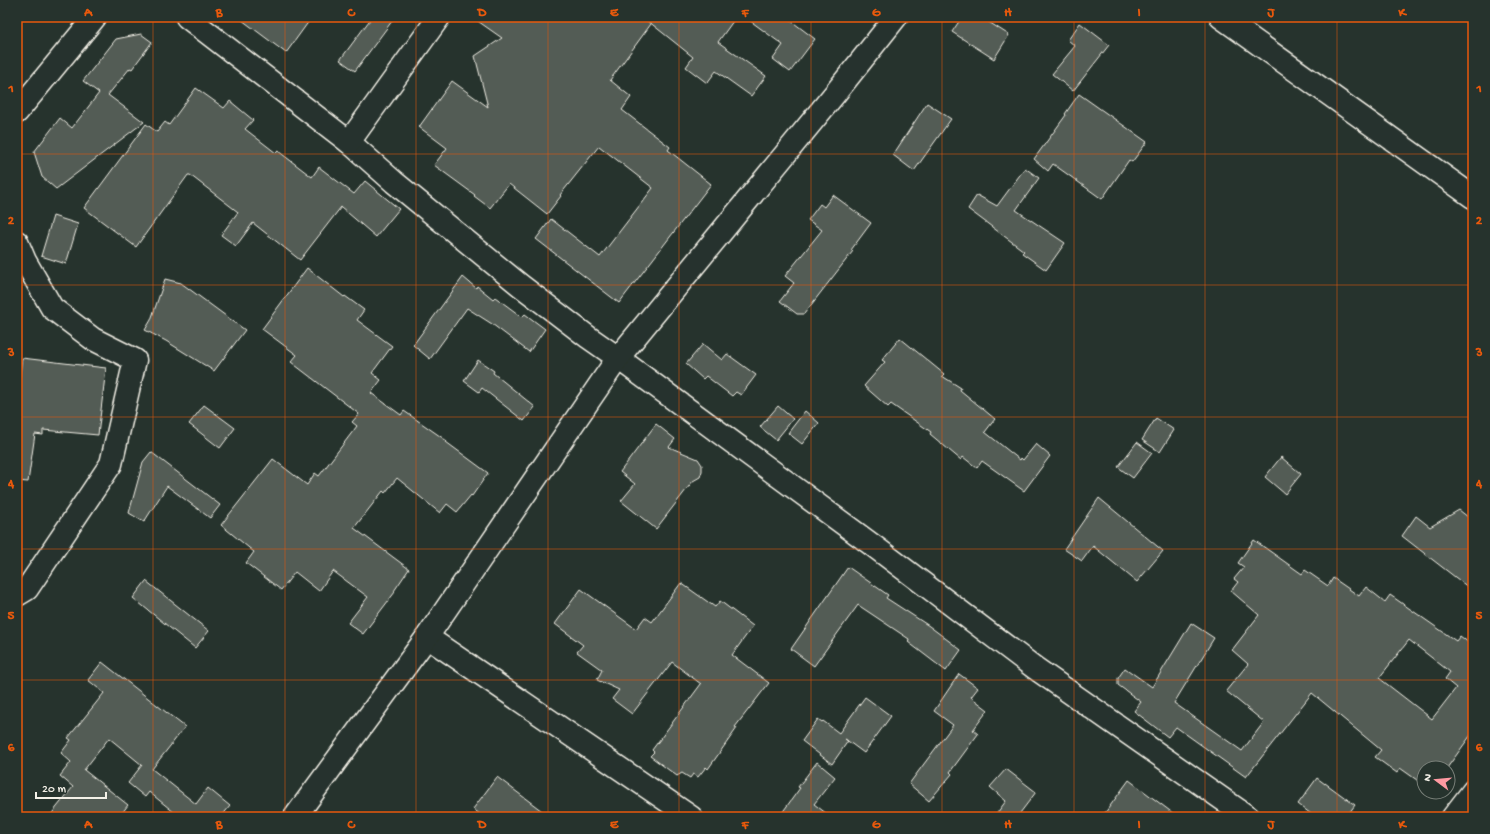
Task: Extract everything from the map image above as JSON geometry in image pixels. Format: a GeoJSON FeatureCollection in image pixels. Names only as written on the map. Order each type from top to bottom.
{"type":"FeatureCollection","features":[{"type":"Feature","properties":{"kind":"street"},"geometry":{"type":"LineString","coordinates":[[17,112],[95,17]]}},
{"type":"Feature","properties":{"kind":"street"},"geometry":{"type":"LineString","coordinates":[[187,17],[349,142],[394,182],[520,285],[588,337],[881,552],[1035,668],[1248,817]]}},
{"type":"Feature","properties":{"kind":"street"},"geometry":{"type":"LineString","coordinates":[[349,142],[439,17]]}},
{"type":"Feature","properties":{"kind":"street"},"geometry":{"type":"LineString","coordinates":[[295,817],[427,637],[618,358],[896,17]]}},
{"type":"Feature","properties":{"kind":"street"},"geometry":{"type":"LineString","coordinates":[[1221,17],[1473,197]]}},
{"type":"Feature","properties":{"kind":"street"},"geometry":{"type":"LineString","coordinates":[[17,242],[25,261],[52,308],[93,339],[136,360],[111,464],[27,589],[17,595]]}},
{"type":"Feature","properties":{"kind":"street"},"geometry":{"type":"LineString","coordinates":[[427,637],[691,817]]}},
{"type":"Feature","properties":{"kind":"street"},"geometry":{"type":"LineString","coordinates":[[1453,817],[1473,791]]}},
{"type":"Feature","properties":{"kind":"building"},"geometry":{"type":"Polygon","coordinates":[[[238,17],[312,17],[286,53],[238,17]]]}},
{"type":"Feature","properties":{"kind":"building"},"geometry":{"type":"Polygon","coordinates":[[[372,17],[395,17],[355,71],[340,60],[372,17]]]}},
{"type":"Feature","properties":{"kind":"building"},"geometry":{"type":"Polygon","coordinates":[[[472,17],[642,17],[651,24],[610,80],[631,97],[622,110],[670,147],[668,150],[711,184],[619,303],[536,239],[551,219],[600,257],[653,188],[599,146],[560,195],[561,196],[547,214],[509,184],[490,208],[434,165],[447,148],[419,127],[452,81],[488,107],[475,56],[502,38],[472,17]]]}},
{"type":"Feature","properties":{"kind":"building"},"geometry":{"type":"Polygon","coordinates":[[[643,17],[736,17],[718,42],[766,76],[751,96],[716,71],[707,83],[686,67],[693,57],[643,17]]]}},
{"type":"Feature","properties":{"kind":"building"},"geometry":{"type":"Polygon","coordinates":[[[745,17],[786,17],[815,39],[790,72],[773,59],[783,45],[745,17]]]}},
{"type":"Feature","properties":{"kind":"building"},"geometry":{"type":"Polygon","coordinates":[[[962,17],[981,17],[1009,35],[994,59],[952,32],[962,17]]]}},
{"type":"Feature","properties":{"kind":"building"},"geometry":{"type":"Polygon","coordinates":[[[1080,23],[1109,45],[1073,91],[1052,74],[1075,46],[1068,40],[1080,23]]]}},
{"type":"Feature","properties":{"kind":"building"},"geometry":{"type":"Polygon","coordinates":[[[141,34],[152,42],[132,69],[130,68],[108,95],[144,122],[56,189],[42,177],[34,152],[60,118],[72,128],[99,93],[83,81],[116,39],[141,34]]]}},
{"type":"Feature","properties":{"kind":"building"},"geometry":{"type":"Polygon","coordinates":[[[196,88],[224,108],[230,101],[253,120],[245,129],[276,153],[278,151],[312,177],[319,167],[354,194],[365,181],[399,209],[376,237],[341,207],[300,260],[253,223],[236,246],[221,235],[238,212],[188,175],[136,247],[84,208],[146,124],[157,132],[165,122],[169,125],[196,88]]]}},
{"type":"Feature","properties":{"kind":"building"},"geometry":{"type":"Polygon","coordinates":[[[1079,94],[1147,142],[1132,162],[1129,160],[1102,199],[1053,164],[1048,171],[1034,159],[1066,115],[1065,114],[1079,94]]]}},
{"type":"Feature","properties":{"kind":"building"},"geometry":{"type":"Polygon","coordinates":[[[927,103],[951,119],[914,171],[893,155],[927,103]]]}},
{"type":"Feature","properties":{"kind":"building"},"geometry":{"type":"Polygon","coordinates":[[[1025,168],[1039,178],[1016,210],[1065,243],[1046,270],[1022,253],[1024,251],[968,209],[977,195],[997,206],[1025,168]]]}},
{"type":"Feature","properties":{"kind":"building"},"geometry":{"type":"Polygon","coordinates":[[[833,195],[871,223],[851,250],[853,251],[804,314],[797,314],[780,301],[794,283],[785,276],[822,230],[808,220],[820,204],[824,207],[833,195]]]}},
{"type":"Feature","properties":{"kind":"building"},"geometry":{"type":"Polygon","coordinates":[[[53,216],[78,224],[66,264],[41,256],[53,216]]]}},
{"type":"Feature","properties":{"kind":"building"},"geometry":{"type":"Polygon","coordinates":[[[307,268],[344,297],[345,296],[364,310],[357,320],[392,346],[372,373],[381,380],[371,393],[401,415],[404,411],[447,441],[446,442],[488,473],[472,496],[471,495],[457,512],[447,504],[440,513],[397,478],[385,493],[383,491],[354,528],[409,569],[394,591],[395,592],[363,634],[348,623],[368,597],[333,571],[319,591],[295,572],[281,590],[246,563],[254,552],[221,525],[273,459],[307,485],[315,473],[319,476],[357,426],[352,422],[359,414],[291,362],[297,355],[262,329],[307,268]]]}},
{"type":"Feature","properties":{"kind":"building"},"geometry":{"type":"Polygon","coordinates":[[[463,277],[493,299],[495,297],[522,317],[525,314],[545,329],[529,352],[492,324],[467,308],[430,359],[413,345],[463,277]]]}},
{"type":"Feature","properties":{"kind":"building"},"geometry":{"type":"Polygon","coordinates":[[[165,279],[181,283],[245,330],[214,371],[166,341],[145,330],[151,320],[165,279]]]}},
{"type":"Feature","properties":{"kind":"building"},"geometry":{"type":"Polygon","coordinates":[[[900,338],[944,374],[942,376],[961,388],[960,390],[995,419],[985,432],[1020,460],[1021,458],[1023,460],[1036,444],[1050,456],[1024,491],[982,461],[977,468],[963,457],[961,460],[930,434],[931,432],[891,404],[888,407],[864,386],[885,362],[882,360],[900,338]]]}},
{"type":"Feature","properties":{"kind":"building"},"geometry":{"type":"Polygon","coordinates":[[[703,344],[722,360],[727,354],[756,375],[741,395],[736,392],[732,396],[706,376],[703,379],[686,364],[703,344]]]}},
{"type":"Feature","properties":{"kind":"building"},"geometry":{"type":"Polygon","coordinates":[[[22,358],[106,368],[98,435],[43,430],[43,435],[35,434],[28,482],[17,481],[17,399],[22,358]]]}},
{"type":"Feature","properties":{"kind":"building"},"geometry":{"type":"Polygon","coordinates":[[[478,360],[494,371],[493,373],[535,407],[524,421],[482,388],[479,392],[464,381],[478,360]]]}},
{"type":"Feature","properties":{"kind":"building"},"geometry":{"type":"Polygon","coordinates":[[[204,405],[235,428],[220,448],[189,424],[204,405]]]}},
{"type":"Feature","properties":{"kind":"building"},"geometry":{"type":"Polygon","coordinates":[[[778,406],[793,419],[776,440],[760,427],[778,406]]]}},
{"type":"Feature","properties":{"kind":"building"},"geometry":{"type":"Polygon","coordinates":[[[805,411],[819,423],[802,444],[788,433],[805,411]]]}},
{"type":"Feature","properties":{"kind":"building"},"geometry":{"type":"Polygon","coordinates":[[[1156,418],[1174,430],[1160,452],[1142,440],[1156,418]]]}},
{"type":"Feature","properties":{"kind":"building"},"geometry":{"type":"Polygon","coordinates":[[[656,424],[675,439],[669,447],[698,459],[702,465],[702,471],[700,477],[693,481],[656,529],[621,501],[635,484],[620,472],[656,424]]]}},
{"type":"Feature","properties":{"kind":"building"},"geometry":{"type":"Polygon","coordinates":[[[1137,442],[1152,453],[1133,478],[1118,467],[1137,442]]]}},
{"type":"Feature","properties":{"kind":"building"},"geometry":{"type":"Polygon","coordinates":[[[151,452],[220,505],[210,518],[167,486],[144,522],[129,513],[143,462],[151,452]]]}},
{"type":"Feature","properties":{"kind":"building"},"geometry":{"type":"Polygon","coordinates":[[[1281,457],[1301,474],[1285,494],[1265,477],[1281,457]]]}},
{"type":"Feature","properties":{"kind":"building"},"geometry":{"type":"Polygon","coordinates":[[[1099,498],[1163,551],[1137,582],[1093,546],[1082,561],[1064,549],[1099,498]]]}},
{"type":"Feature","properties":{"kind":"building"},"geometry":{"type":"Polygon","coordinates":[[[1459,510],[1473,521],[1473,591],[1402,536],[1416,516],[1430,527],[1459,510]]]}},
{"type":"Feature","properties":{"kind":"building"},"geometry":{"type":"Polygon","coordinates":[[[1254,540],[1302,574],[1305,570],[1328,586],[1333,578],[1359,596],[1366,587],[1385,602],[1390,595],[1456,641],[1460,636],[1473,646],[1473,732],[1453,760],[1416,760],[1416,779],[1400,768],[1397,773],[1375,757],[1381,750],[1312,693],[1246,777],[1176,727],[1168,737],[1134,711],[1141,702],[1118,685],[1118,678],[1125,668],[1152,687],[1191,623],[1214,638],[1174,703],[1242,751],[1264,722],[1226,691],[1248,664],[1232,650],[1259,615],[1231,591],[1238,582],[1234,579],[1244,567],[1238,563],[1254,540]],[[1409,640],[1379,678],[1432,719],[1456,688],[1445,679],[1450,672],[1409,640]]]}},
{"type":"Feature","properties":{"kind":"building"},"geometry":{"type":"Polygon","coordinates":[[[848,567],[888,595],[886,598],[929,626],[961,650],[946,671],[908,642],[909,639],[858,605],[814,666],[791,649],[848,567]]]}},
{"type":"Feature","properties":{"kind":"building"},"geometry":{"type":"Polygon","coordinates":[[[146,581],[209,631],[195,648],[133,598],[146,581]]]}},
{"type":"Feature","properties":{"kind":"building"},"geometry":{"type":"Polygon","coordinates":[[[681,583],[715,607],[720,601],[753,626],[732,655],[769,683],[735,727],[737,728],[708,769],[706,767],[698,777],[693,774],[690,778],[682,773],[677,776],[650,756],[654,752],[652,750],[701,684],[672,662],[632,714],[612,699],[619,690],[597,680],[602,670],[577,652],[583,645],[555,624],[581,589],[636,629],[645,617],[652,622],[681,583]]]}},
{"type":"Feature","properties":{"kind":"building"},"geometry":{"type":"Polygon","coordinates":[[[102,662],[185,727],[152,769],[196,804],[208,788],[230,806],[221,817],[180,817],[149,792],[145,797],[128,783],[142,765],[109,738],[84,770],[128,805],[119,817],[49,817],[73,787],[60,776],[71,762],[61,753],[71,740],[68,738],[104,693],[88,680],[102,662]]]}},
{"type":"Feature","properties":{"kind":"building"},"geometry":{"type":"Polygon","coordinates":[[[959,674],[978,688],[971,697],[988,710],[973,730],[978,734],[950,772],[952,774],[929,801],[909,784],[953,725],[934,711],[959,674]]]}},
{"type":"Feature","properties":{"kind":"building"},"geometry":{"type":"Polygon","coordinates":[[[865,697],[891,716],[864,753],[848,741],[832,764],[802,741],[818,719],[839,733],[865,697]]]}},
{"type":"Feature","properties":{"kind":"building"},"geometry":{"type":"Polygon","coordinates":[[[817,762],[835,777],[814,804],[831,817],[779,817],[800,788],[798,787],[817,762]]]}},
{"type":"Feature","properties":{"kind":"building"},"geometry":{"type":"Polygon","coordinates":[[[1006,769],[1036,792],[1017,817],[994,817],[1006,801],[990,787],[1006,769]]]}},
{"type":"Feature","properties":{"kind":"building"},"geometry":{"type":"Polygon","coordinates":[[[497,777],[550,817],[484,817],[473,809],[497,777]]]}},
{"type":"Feature","properties":{"kind":"building"},"geometry":{"type":"Polygon","coordinates":[[[1317,778],[1355,805],[1346,817],[1315,817],[1298,804],[1317,778]]]}},
{"type":"Feature","properties":{"kind":"building"},"geometry":{"type":"Polygon","coordinates":[[[1129,780],[1178,817],[1102,817],[1129,780]]]}}]}
